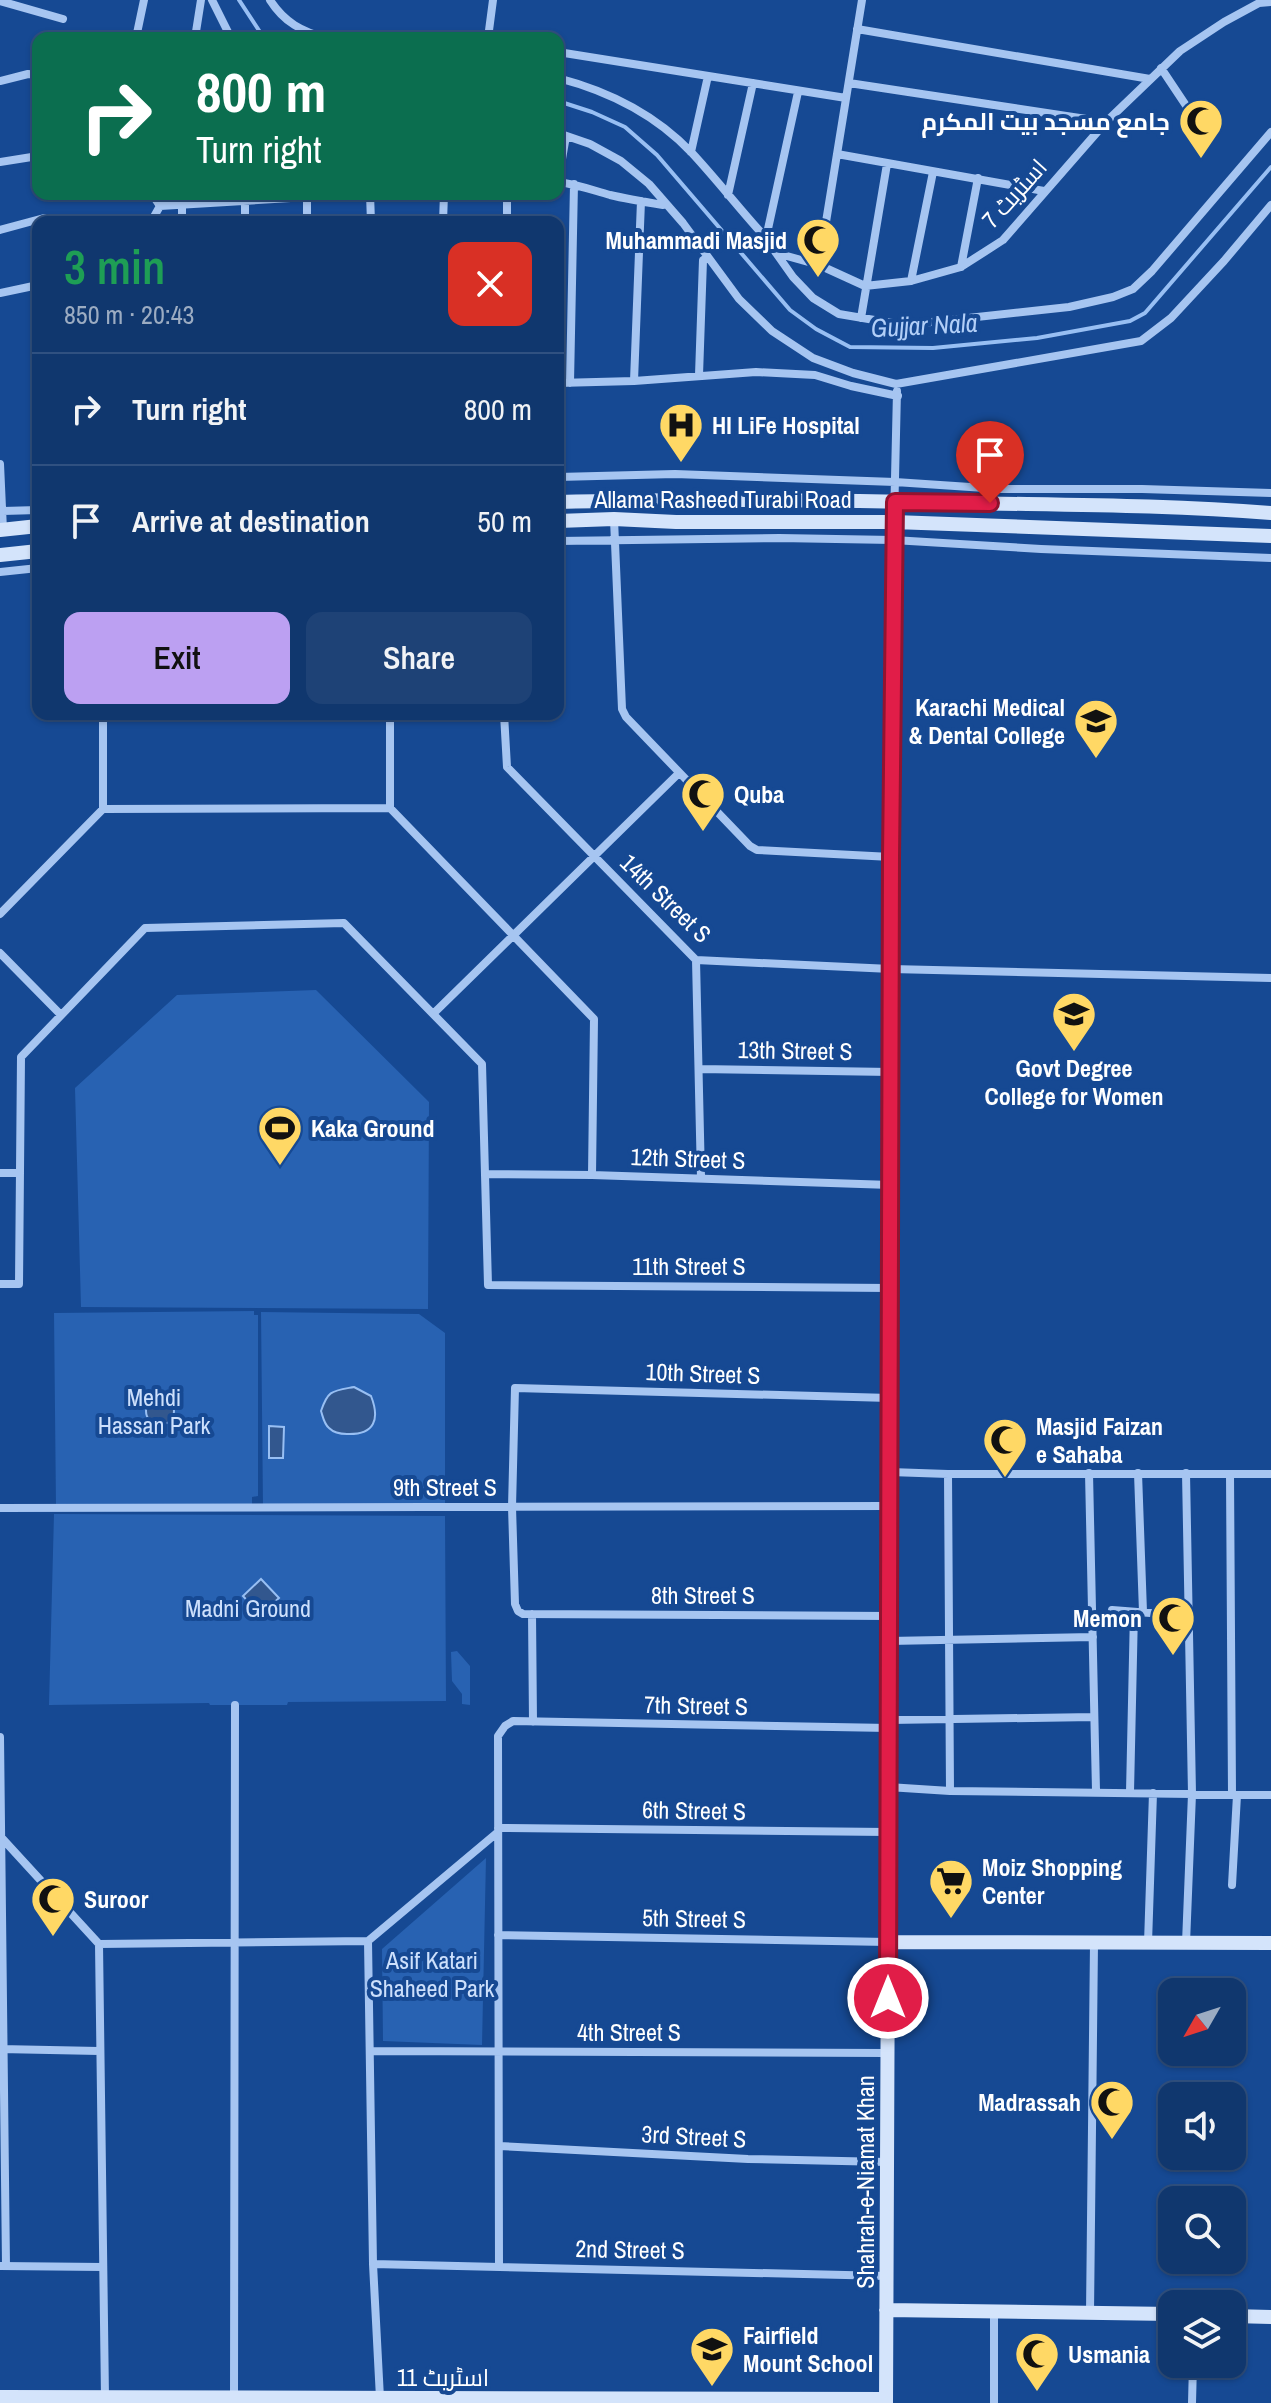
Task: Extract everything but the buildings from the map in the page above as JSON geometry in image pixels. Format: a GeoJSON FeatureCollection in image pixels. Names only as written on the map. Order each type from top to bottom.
{"type":"FeatureCollection","features":[{"type":"Feature","properties":{"kind":"main road","name":"Allama Rasheed Turabi Road"},"geometry":{"type":"LineString","coordinates":[[564,502],[657,499],[895,502],[1271,513]]}},
{"type":"Feature","properties":{"kind":"main road","name":"Allama Rasheed Turabi Road"},"geometry":{"type":"LineString","coordinates":[[564,521],[894,522],[1271,536]]}},
{"type":"Feature","properties":{"kind":"main road","name":"Shahrah-e-Niamat Khan"},"geometry":{"type":"LineString","coordinates":[[886,2401],[894,522]]}},
{"type":"Feature","properties":{"kind":"main road"},"geometry":{"type":"LineString","coordinates":[[2,530],[32,527]]}},
{"type":"Feature","properties":{"kind":"main road"},"geometry":{"type":"LineString","coordinates":[[0,555],[32,552]]}},
{"type":"Feature","properties":{"kind":"main road"},"geometry":{"type":"LineString","coordinates":[[888,1942],[1271,1943]]}},
{"type":"Feature","properties":{"kind":"main road"},"geometry":{"type":"LineString","coordinates":[[886,2310],[1158,2314]]}},
{"type":"Feature","properties":{"kind":"main road"},"geometry":{"type":"LineString","coordinates":[[1246,2316],[1271,2317]]}},
{"type":"Feature","properties":{"kind":"main road","name":"اسٹریٹ 11"},"geometry":{"type":"LineString","coordinates":[[0,2397],[886,2401]]}},
{"type":"Feature","properties":{"kind":"street"},"geometry":{"type":"LineString","coordinates":[[137,32],[144,0]]}},
{"type":"Feature","properties":{"kind":"street"},"geometry":{"type":"LineString","coordinates":[[196,32],[201,0]]}},
{"type":"Feature","properties":{"kind":"street"},"geometry":{"type":"LineString","coordinates":[[212,0],[228,32]]}},
{"type":"Feature","properties":{"kind":"street"},"geometry":{"type":"LineString","coordinates":[[270,0],[294,26],[310,32]]}},
{"type":"Feature","properties":{"kind":"street"},"geometry":{"type":"LineString","coordinates":[[489,32],[493,0]]}},
{"type":"Feature","properties":{"kind":"street"},"geometry":{"type":"LineString","coordinates":[[819,265],[862,0]]}},
{"type":"Feature","properties":{"kind":"street","name":"اسٹریٹ 7"},"geometry":{"type":"LineString","coordinates":[[1246,0],[1271,2]]}},
{"type":"Feature","properties":{"kind":"street"},"geometry":{"type":"LineString","coordinates":[[0,1],[63,19]]}},
{"type":"Feature","properties":{"kind":"street","name":"اسٹریٹ 7"},"geometry":{"type":"LineString","coordinates":[[865,286],[911,281],[961,267],[1003,240],[1106,122],[1161,68],[1180,51],[1259,3]]}},
{"type":"Feature","properties":{"kind":"street"},"geometry":{"type":"LineString","coordinates":[[857,29],[1150,79]]}},
{"type":"Feature","properties":{"kind":"street"},"geometry":{"type":"LineString","coordinates":[[564,53],[846,98]]}},
{"type":"Feature","properties":{"kind":"street"},"geometry":{"type":"LineString","coordinates":[[1161,68],[1201,128]]}},
{"type":"Feature","properties":{"kind":"street"},"geometry":{"type":"LineString","coordinates":[[0,81],[32,74]]}},
{"type":"Feature","properties":{"kind":"street"},"geometry":{"type":"LineString","coordinates":[[691,152],[708,76]]}},
{"type":"Feature","properties":{"kind":"street"},"geometry":{"type":"LineString","coordinates":[[564,80],[588,86],[627,104],[664,128],[691,152],[766,238],[793,277],[813,298],[839,314],[904,325],[1069,307],[1133,289],[1271,132]]}},
{"type":"Feature","properties":{"kind":"street"},"geometry":{"type":"LineString","coordinates":[[728,195],[753,83]]}},
{"type":"Feature","properties":{"kind":"street"},"geometry":{"type":"LineString","coordinates":[[849,83],[1106,122]]}},
{"type":"Feature","properties":{"kind":"street"},"geometry":{"type":"LineString","coordinates":[[766,238],[798,92]]}},
{"type":"Feature","properties":{"kind":"street"},"geometry":{"type":"LineString","coordinates":[[564,135],[590,144],[621,161],[649,184],[739,299],[772,331],[813,358],[896,384],[1141,341],[1171,318],[1271,205]]}},
{"type":"Feature","properties":{"kind":"street"},"geometry":{"type":"LineString","coordinates":[[837,154],[1044,191]]}},
{"type":"Feature","properties":{"kind":"street"},"geometry":{"type":"LineString","coordinates":[[0,162],[32,157]]}},
{"type":"Feature","properties":{"kind":"street"},"geometry":{"type":"LineString","coordinates":[[861,318],[887,164]]}},
{"type":"Feature","properties":{"kind":"street"},"geometry":{"type":"LineString","coordinates":[[911,281],[933,172]]}},
{"type":"Feature","properties":{"kind":"street"},"geometry":{"type":"LineString","coordinates":[[961,267],[978,178]]}},
{"type":"Feature","properties":{"kind":"street"},"geometry":{"type":"LineString","coordinates":[[564,183],[641,201],[665,203]]}},
{"type":"Feature","properties":{"kind":"street"},"geometry":{"type":"LineString","coordinates":[[570,383],[574,184]]}},
{"type":"Feature","properties":{"kind":"street"},"geometry":{"type":"LineString","coordinates":[[156,200],[160,206]]}},
{"type":"Feature","properties":{"kind":"street"},"geometry":{"type":"LineString","coordinates":[[154,216],[160,206],[176,200]]}},
{"type":"Feature","properties":{"kind":"street"},"geometry":{"type":"LineString","coordinates":[[634,381],[641,201]]}},
{"type":"Feature","properties":{"kind":"street"},"geometry":{"type":"LineString","coordinates":[[0,230],[32,221]]}},
{"type":"Feature","properties":{"kind":"street"},"geometry":{"type":"LineString","coordinates":[[776,253],[819,265],[865,286]]}},
{"type":"Feature","properties":{"kind":"street"},"geometry":{"type":"LineString","coordinates":[[699,375],[703,260],[708,258]]}},
{"type":"Feature","properties":{"kind":"street"},"geometry":{"type":"LineString","coordinates":[[0,293],[32,286]]}},
{"type":"Feature","properties":{"kind":"street"},"geometry":{"type":"LineString","coordinates":[[564,383],[756,372],[815,375],[898,396]]}},
{"type":"Feature","properties":{"kind":"street"},"geometry":{"type":"LineString","coordinates":[[851,386],[853,373]]}},
{"type":"Feature","properties":{"kind":"street"},"geometry":{"type":"LineString","coordinates":[[894,522],[896,384]]}},
{"type":"Feature","properties":{"kind":"street"},"geometry":{"type":"LineString","coordinates":[[0,464],[2,530]]}},
{"type":"Feature","properties":{"kind":"street"},"geometry":{"type":"LineString","coordinates":[[564,477],[675,474],[1000,489],[1271,493]]}},
{"type":"Feature","properties":{"kind":"street"},"geometry":{"type":"LineString","coordinates":[[3,511],[32,510]]}},
{"type":"Feature","properties":{"kind":"street"},"geometry":{"type":"LineString","coordinates":[[614,519],[622,709],[626,717],[678,774],[757,850],[891,857]]}},
{"type":"Feature","properties":{"kind":"street"},"geometry":{"type":"LineString","coordinates":[[564,541],[893,540],[1271,558]]}},
{"type":"Feature","properties":{"kind":"street"},"geometry":{"type":"LineString","coordinates":[[0,572],[32,569]]}},
{"type":"Feature","properties":{"kind":"street"},"geometry":{"type":"LineString","coordinates":[[0,914],[103,809],[103,720]]}},
{"type":"Feature","properties":{"kind":"street"},"geometry":{"type":"LineString","coordinates":[[390,720],[390,808],[594,1019],[592,1175]]}},
{"type":"Feature","properties":{"kind":"street","name":"14th Street S"},"geometry":{"type":"LineString","coordinates":[[504,720],[507,767],[696,960],[891,969],[1271,978]]}},
{"type":"Feature","properties":{"kind":"street"},"geometry":{"type":"LineString","coordinates":[[433,1014],[678,774]]}},
{"type":"Feature","properties":{"kind":"street"},"geometry":{"type":"LineString","coordinates":[[103,809],[390,808]]}},
{"type":"Feature","properties":{"kind":"street"},"geometry":{"type":"LineString","coordinates":[[0,1284],[19,1284],[21,1057],[145,928],[344,923],[482,1064],[485,1174]]}},
{"type":"Feature","properties":{"kind":"street"},"geometry":{"type":"LineString","coordinates":[[0,953],[61,1015]]}},
{"type":"Feature","properties":{"kind":"street"},"geometry":{"type":"LineString","coordinates":[[696,960],[701,1178]]}},
{"type":"Feature","properties":{"kind":"street","name":"13th Street S"},"geometry":{"type":"LineString","coordinates":[[699,1069],[891,1072]]}},
{"type":"Feature","properties":{"kind":"street"},"geometry":{"type":"LineString","coordinates":[[0,1173],[20,1173]]}},
{"type":"Feature","properties":{"kind":"street","name":"12th Street S"},"geometry":{"type":"LineString","coordinates":[[485,1174],[891,1185]]}},
{"type":"Feature","properties":{"kind":"street","name":"11th Street S"},"geometry":{"type":"LineString","coordinates":[[485,1174],[488,1285],[890,1288]]}},
{"type":"Feature","properties":{"kind":"street","name":"10th Street S"},"geometry":{"type":"LineString","coordinates":[[512,1507],[515,1388],[890,1398]]}},
{"type":"Feature","properties":{"kind":"street"},"geometry":{"type":"LineString","coordinates":[[890,1472],[1271,1474]]}},
{"type":"Feature","properties":{"kind":"street"},"geometry":{"type":"LineString","coordinates":[[1089,1473],[1096,1791]]}},
{"type":"Feature","properties":{"kind":"street"},"geometry":{"type":"LineString","coordinates":[[1130,1792],[1138,1612],[1138,1473]]}},
{"type":"Feature","properties":{"kind":"street"},"geometry":{"type":"LineString","coordinates":[[1186,1473],[1192,1794],[1186,1943]]}},
{"type":"Feature","properties":{"kind":"street"},"geometry":{"type":"LineString","coordinates":[[948,1474],[950,1791]]}},
{"type":"Feature","properties":{"kind":"street"},"geometry":{"type":"LineString","coordinates":[[1230,1474],[1235,1794],[1232,1885]]}},
{"type":"Feature","properties":{"kind":"street","name":"9th Street S"},"geometry":{"type":"LineString","coordinates":[[0,1508],[889,1506]]}},
{"type":"Feature","properties":{"kind":"street","name":"8th Street S"},"geometry":{"type":"LineString","coordinates":[[512,1507],[515,1604],[523,1614],[889,1616]]}},
{"type":"Feature","properties":{"kind":"street"},"geometry":{"type":"LineString","coordinates":[[1112,1610],[1189,1616]]}},
{"type":"Feature","properties":{"kind":"street"},"geometry":{"type":"LineString","coordinates":[[532,1614],[533,1722]]}},
{"type":"Feature","properties":{"kind":"street"},"geometry":{"type":"LineString","coordinates":[[889,1641],[1093,1637]]}},
{"type":"Feature","properties":{"kind":"street"},"geometry":{"type":"LineString","coordinates":[[234,2400],[235,1705]]}},
{"type":"Feature","properties":{"kind":"street","name":"7th Street S"},"geometry":{"type":"LineString","coordinates":[[498,1830],[498,1736],[513,1721],[889,1724],[949,1717],[1094,1717]]}},
{"type":"Feature","properties":{"kind":"street"},"geometry":{"type":"LineString","coordinates":[[0,1737],[3,2266],[103,2267]]}},
{"type":"Feature","properties":{"kind":"street"},"geometry":{"type":"LineString","coordinates":[[888,1787],[950,1791],[1271,1795]]}},
{"type":"Feature","properties":{"kind":"street"},"geometry":{"type":"LineString","coordinates":[[1148,1943],[1153,1793]]}},
{"type":"Feature","properties":{"kind":"street"},"geometry":{"type":"LineString","coordinates":[[99,1944],[368,1941],[498,1830]]}},
{"type":"Feature","properties":{"kind":"street"},"geometry":{"type":"LineString","coordinates":[[498,1830],[499,2266]]}},
{"type":"Feature","properties":{"kind":"street","name":"6th Street S"},"geometry":{"type":"LineString","coordinates":[[498,1830],[888,1832]]}},
{"type":"Feature","properties":{"kind":"street"},"geometry":{"type":"LineString","coordinates":[[0,1836],[99,1944],[105,2398]]}},
{"type":"Feature","properties":{"kind":"street","name":"5th Street S"},"geometry":{"type":"LineString","coordinates":[[498,1935],[888,1942]]}},
{"type":"Feature","properties":{"kind":"street"},"geometry":{"type":"LineString","coordinates":[[368,1941],[373,2264],[380,2398]]}},
{"type":"Feature","properties":{"kind":"street"},"geometry":{"type":"LineString","coordinates":[[1090,2313],[1094,1943]]}},
{"type":"Feature","properties":{"kind":"street"},"geometry":{"type":"LineString","coordinates":[[1,2049],[99,2051]]}},
{"type":"Feature","properties":{"kind":"street","name":"4th Street S"},"geometry":{"type":"LineString","coordinates":[[370,2051],[887,2053]]}},
{"type":"Feature","properties":{"kind":"street","name":"3rd Street S"},"geometry":{"type":"LineString","coordinates":[[499,2146],[748,2159],[887,2162]]}},
{"type":"Feature","properties":{"kind":"street","name":"2nd Street S"},"geometry":{"type":"LineString","coordinates":[[373,2264],[887,2276]]}},
{"type":"Feature","properties":{"kind":"street"},"geometry":{"type":"LineString","coordinates":[[994,2311],[994,2403]]}},
{"type":"Feature","properties":{"kind":"street"},"geometry":{"type":"LineString","coordinates":[[1192,2403],[1193,2378]]}},
{"type":"Feature","properties":{"kind":"green space"},"geometry":{"type":"Polygon","coordinates":[[[316,990],[429,1102],[428,1309],[81,1307],[75,1088],[177,995],[316,990]]]}},
{"type":"Feature","properties":{"kind":"green space","name":"Mehdi Hassan Park"},"geometry":{"type":"Polygon","coordinates":[[[254,1311],[254,1315],[258,1315],[258,1496],[252,1497],[252,1508],[56,1508],[54,1313],[254,1311]]]}},
{"type":"Feature","properties":{"kind":"green space","name":"Mehdi Hassan Park"},"geometry":{"type":"Polygon","coordinates":[[[261,1312],[419,1314],[445,1333],[445,1510],[263,1508],[261,1312]]]}},
{"type":"Feature","properties":{"kind":"green space","name":"Madni Ground"},"geometry":{"type":"Polygon","coordinates":[[[54,1514],[445,1516],[446,1701],[49,1705],[54,1514]]]}},
{"type":"Feature","properties":{"kind":"green space"},"geometry":{"type":"Polygon","coordinates":[[[457,1651],[470,1666],[470,1705],[462,1704],[462,1694],[452,1681],[451,1652],[457,1651]]]}},
{"type":"Feature","properties":{"kind":"green space","name":"Asif Katari Shaheed Park"},"geometry":{"type":"Polygon","coordinates":[[[486,1858],[482,2045],[383,2041],[382,1949],[486,1858]]]}},
{"type":"Feature","properties":{"kind":"shaded area"},"geometry":{"type":"Polygon","coordinates":[[[354,1387],[371,1396],[375,1412],[373,1424],[356,1434],[335,1432],[325,1422],[321,1411],[329,1395],[354,1387]]]}},
{"type":"Feature","properties":{"kind":"shaded area"},"geometry":{"type":"Polygon","coordinates":[[[160,1397],[170,1401],[174,1411],[170,1421],[160,1425],[150,1421],[146,1411],[150,1401],[160,1397]]]}},
{"type":"Feature","properties":{"kind":"shaded area"},"geometry":{"type":"Polygon","coordinates":[[[269,1426],[284,1427],[283,1458],[269,1458],[269,1426]]]}},
{"type":"Feature","properties":{"kind":"shaded area"},"geometry":{"type":"Polygon","coordinates":[[[261,1579],[279,1598],[260,1615],[243,1596],[261,1579]]]}},
{"type":"Feature","properties":{"kind":"waterway","name":"Gujjar Nala"},"geometry":{"type":"LineString","coordinates":[[239,0],[260,32]]}},
{"type":"Feature","properties":{"kind":"waterway","name":"Gujjar Nala"},"geometry":{"type":"LineString","coordinates":[[564,103],[625,127],[657,155],[790,310],[816,329],[850,347],[933,348],[1037,338],[1130,321],[1145,313],[1271,167]]}},
{"type":"Feature","properties":{"kind":"place","name":"جامع مسجد بیت المکرم"},"geometry":{"type":"Point","coordinates":[1201,160]}},
{"type":"Feature","properties":{"kind":"place","name":"Muhammadi Masjid"},"geometry":{"type":"Point","coordinates":[818,279]}},
{"type":"Feature","properties":{"kind":"place","name":"HI LiFe Hospital"},"geometry":{"type":"Point","coordinates":[681,464]}},
{"type":"Feature","properties":{"kind":"place","name":"Karachi Medical & Dental College"},"geometry":{"type":"Point","coordinates":[1096,760]}},
{"type":"Feature","properties":{"kind":"place","name":"Quba"},"geometry":{"type":"Point","coordinates":[703,833]}},
{"type":"Feature","properties":{"kind":"place","name":"Govt Degree College for Women"},"geometry":{"type":"Point","coordinates":[1074,1053]}},
{"type":"Feature","properties":{"kind":"place","name":"Kaka Ground"},"geometry":{"type":"Point","coordinates":[280,1167]}},
{"type":"Feature","properties":{"kind":"place","name":"Masjid Faizan e Sahaba"},"geometry":{"type":"Point","coordinates":[1005,1479]}},
{"type":"Feature","properties":{"kind":"place","name":"Memon"},"geometry":{"type":"Point","coordinates":[1173,1657]}},
{"type":"Feature","properties":{"kind":"place","name":"Moiz Shopping Center"},"geometry":{"type":"Point","coordinates":[951,1920]}},
{"type":"Feature","properties":{"kind":"place","name":"Suroor"},"geometry":{"type":"Point","coordinates":[53,1938]}},
{"type":"Feature","properties":{"kind":"place","name":"Madrassah"},"geometry":{"type":"Point","coordinates":[1112,2141]}},
{"type":"Feature","properties":{"kind":"place","name":"Fairfield Mount School"},"geometry":{"type":"Point","coordinates":[712,2388]}},
{"type":"Feature","properties":{"kind":"place","name":"Usmania"},"geometry":{"type":"Point","coordinates":[1037,2393]}},
{"type":"Feature","properties":{"kind":"route"},"geometry":{"type":"LineString","coordinates":[[888,1998],[895,502],[990,503]]}}]}
